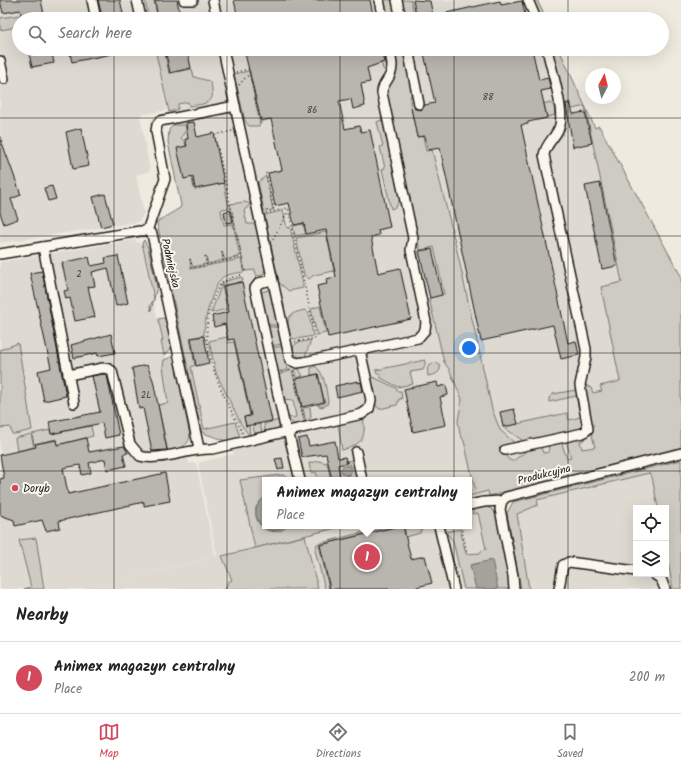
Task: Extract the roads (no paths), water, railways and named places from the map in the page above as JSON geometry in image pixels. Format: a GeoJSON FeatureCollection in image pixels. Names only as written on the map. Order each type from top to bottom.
{"type":"FeatureCollection","features":[{"type":"Feature","properties":{"kind":"street"},"geometry":{"type":"LineString","coordinates":[[92,0],[95,12]]}},
{"type":"Feature","properties":{"kind":"street"},"geometry":{"type":"LineString","coordinates":[[137,0],[140,12]]}},
{"type":"Feature","properties":{"kind":"street"},"geometry":{"type":"LineString","coordinates":[[184,0],[192,0]]}},
{"type":"Feature","properties":{"kind":"street"},"geometry":{"type":"LineString","coordinates":[[213,0],[216,12]]}},
{"type":"Feature","properties":{"kind":"street"},"geometry":{"type":"LineString","coordinates":[[379,0],[382,12]]}},
{"type":"Feature","properties":{"kind":"street"},"geometry":{"type":"LineString","coordinates":[[397,0],[400,12]]}},
{"type":"Feature","properties":{"kind":"street"},"geometry":{"type":"LineString","coordinates":[[528,0],[533,12]]}},
{"type":"Feature","properties":{"kind":"street"},"geometry":{"type":"LineString","coordinates":[[225,56],[286,344],[290,360],[297,363],[418,338],[423,334],[427,326],[411,250],[413,238],[382,93],[382,87],[390,77],[392,70],[390,56]]}},
{"type":"Feature","properties":{"kind":"street"},"geometry":{"type":"LineString","coordinates":[[410,56],[420,104]]}},
{"type":"Feature","properties":{"kind":"street"},"geometry":{"type":"LineString","coordinates":[[505,450],[583,433],[588,429],[580,385],[586,357],[586,349],[544,155],[546,147],[558,131],[561,116],[549,56]]}},
{"type":"Feature","properties":{"kind":"street"},"geometry":{"type":"LineString","coordinates":[[0,61],[4,79]]}},
{"type":"Feature","properties":{"kind":"street"},"geometry":{"type":"LineString","coordinates":[[147,231],[165,179],[156,131],[157,125],[160,121],[236,106]]}},
{"type":"Feature","properties":{"kind":"street","name":"Podmiejska"},"geometry":{"type":"LineString","coordinates":[[0,254],[147,231],[152,234],[199,448]]}},
{"type":"Feature","properties":{"kind":"street"},"geometry":{"type":"LineString","coordinates":[[43,247],[74,403]]}},
{"type":"Feature","properties":{"kind":"street"},"geometry":{"type":"LineString","coordinates":[[272,280],[259,283],[255,288],[273,374],[299,477]]}},
{"type":"Feature","properties":{"kind":"street"},"geometry":{"type":"LineString","coordinates":[[68,375],[103,368],[112,371],[130,444],[140,456],[150,458],[199,448],[212,449],[362,414],[369,409],[371,400],[360,350]]}},
{"type":"Feature","properties":{"kind":"street"},"geometry":{"type":"LineString","coordinates":[[356,452],[361,477]]}},
{"type":"Feature","properties":{"kind":"street","name":"Produkcyjna"},"geometry":{"type":"LineString","coordinates":[[502,501],[512,494],[681,453]]}},
{"type":"Feature","properties":{"kind":"street"},"geometry":{"type":"LineString","coordinates":[[472,504],[502,501],[500,509],[512,569],[514,589]]}},
{"type":"Feature","properties":{"kind":"street"},"geometry":{"type":"LineString","coordinates":[[440,529],[454,589]]}},
{"type":"Feature","properties":{"kind":"street"},"geometry":{"type":"LineString","coordinates":[[559,589],[563,565],[569,562],[633,571]]}},
{"type":"Feature","properties":{"kind":"street"},"geometry":{"type":"LineString","coordinates":[[659,577],[665,589]]}},
{"type":"Feature","properties":{"kind":"place","name":"Doryb"},"geometry":{"type":"Point","coordinates":[15,488]}},
{"type":"Feature","properties":{"kind":"place","name":"Animex magazyn centralny"},"geometry":{"type":"Point","coordinates":[367,557]}}]}
